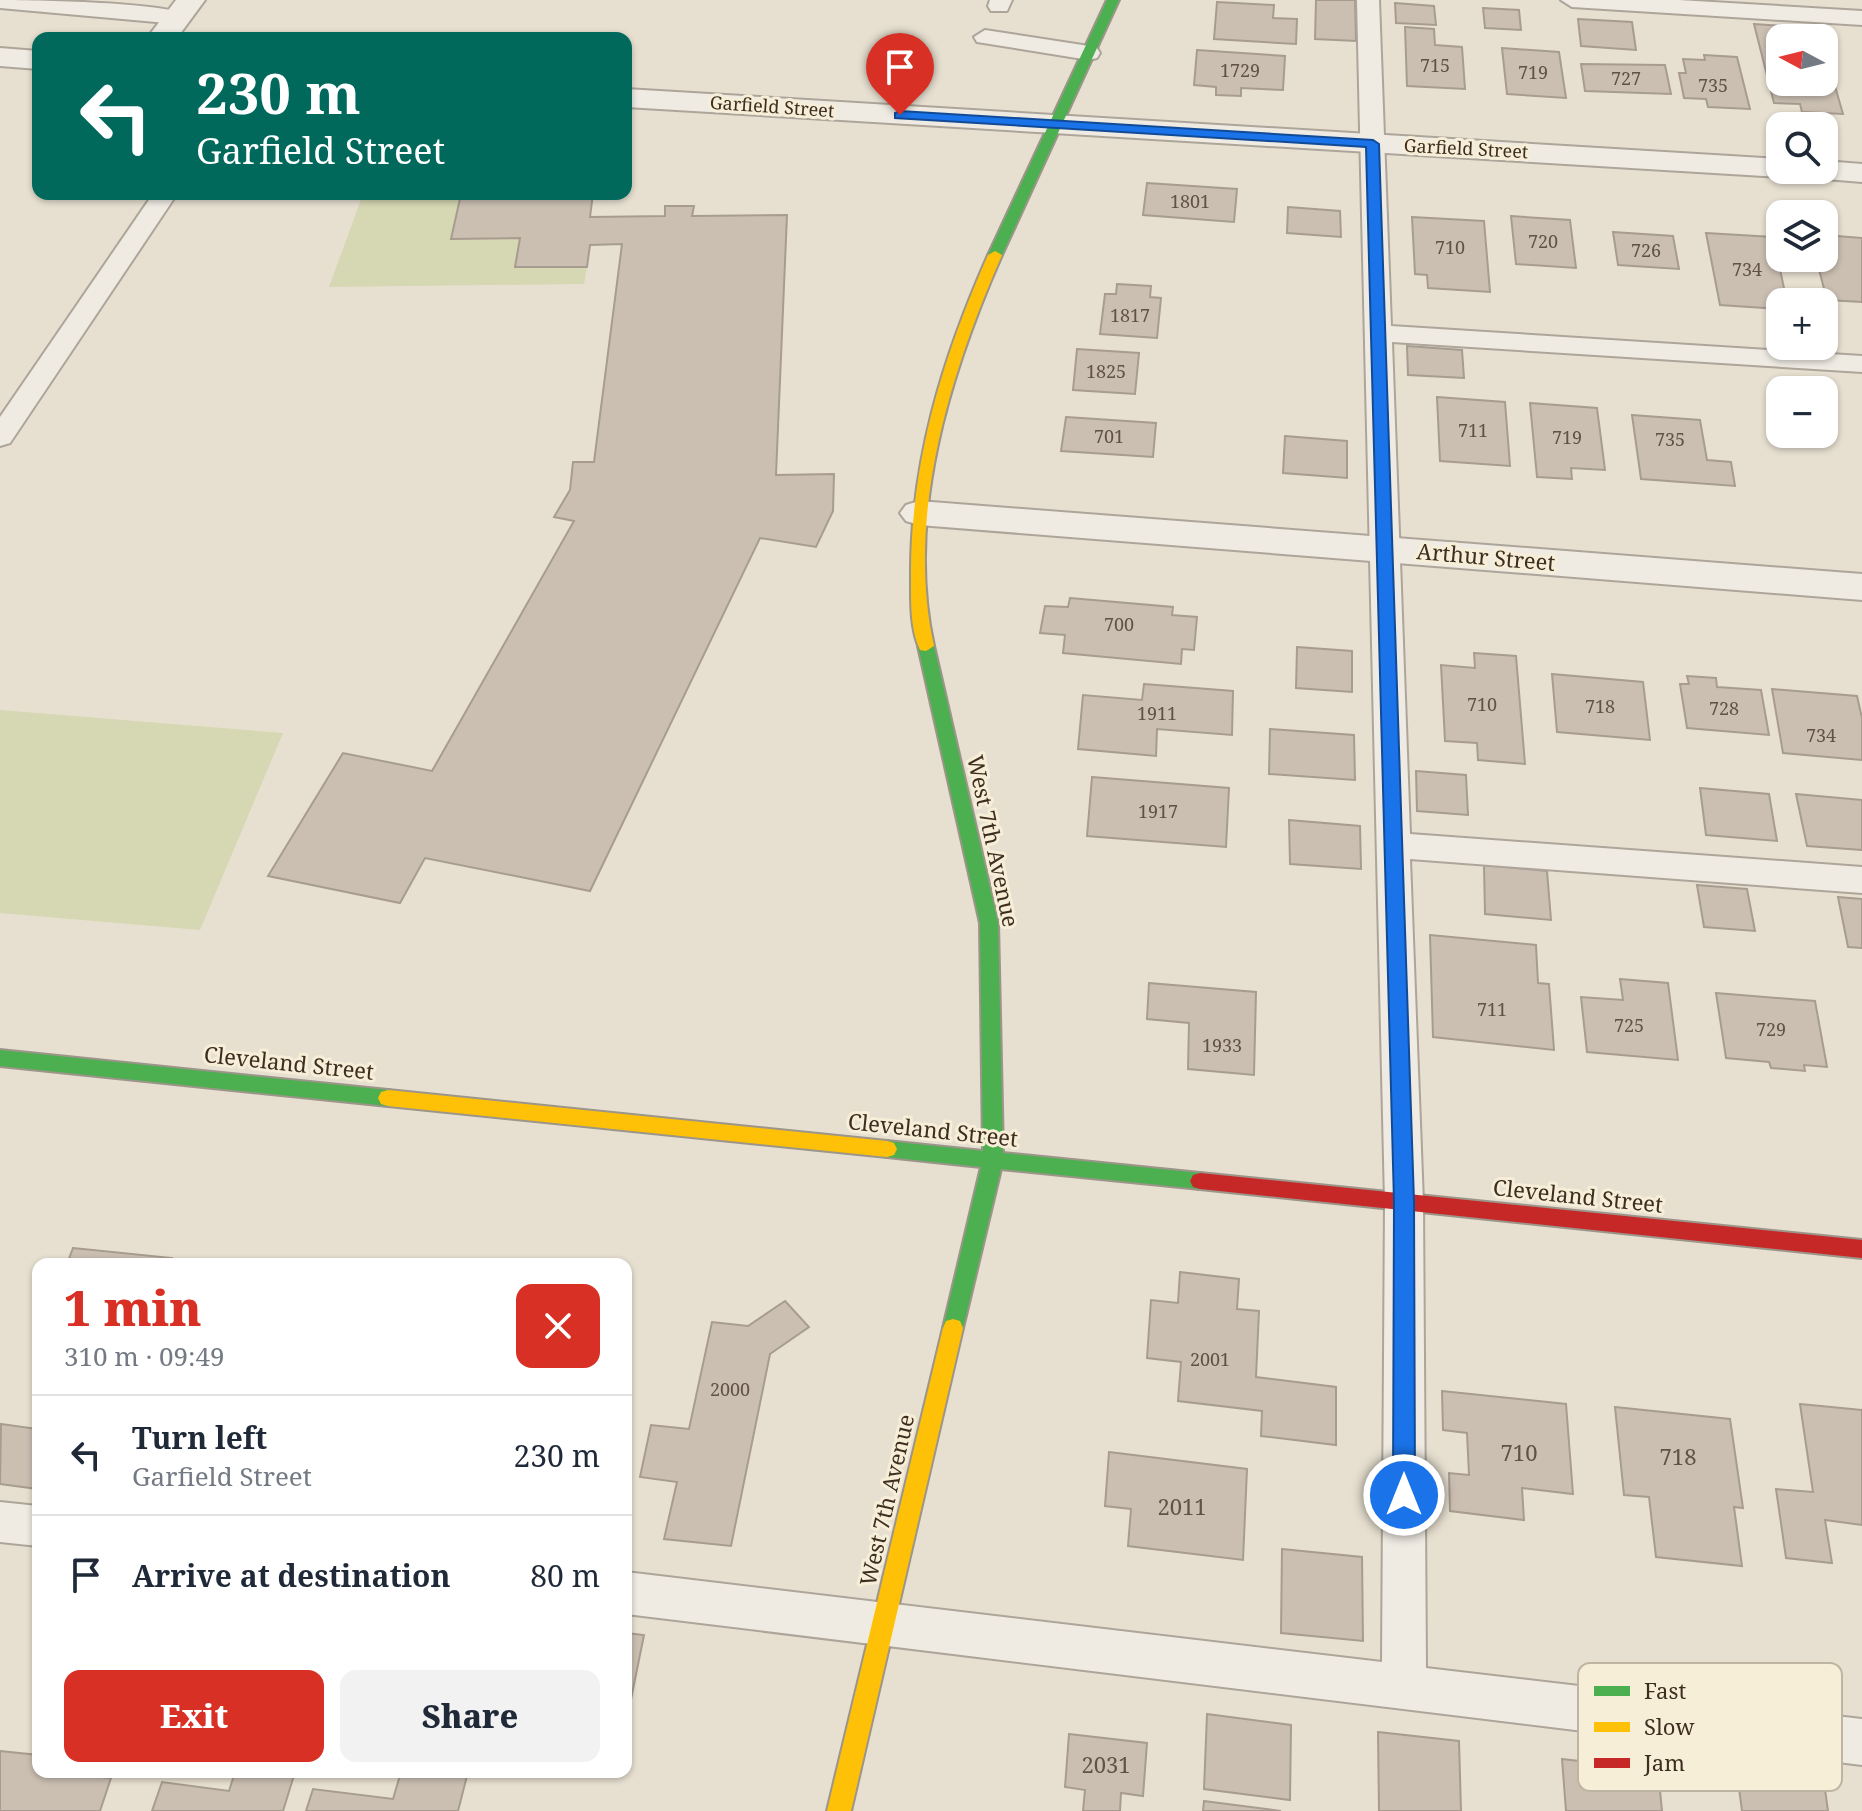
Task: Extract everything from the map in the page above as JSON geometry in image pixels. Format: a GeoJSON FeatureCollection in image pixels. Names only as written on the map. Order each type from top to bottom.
{"type":"FeatureCollection","features":[{"type":"Feature","properties":{"kind":"street","name":"West 7th Avenue"},"geometry":{"type":"LineString","coordinates":[[839,1811],[993,1160],[989,923],[919,617],[919,513],[933,419],[950,363],[989,266],[1113,0]]}},
{"type":"Feature","properties":{"kind":"street"},"geometry":{"type":"LineString","coordinates":[[0,57],[32,60]]}},
{"type":"Feature","properties":{"kind":"street","name":"Garfield Street"},"geometry":{"type":"LineString","coordinates":[[632,98],[1766,167]]}},
{"type":"Feature","properties":{"kind":"street"},"geometry":{"type":"LineString","coordinates":[[1838,172],[1862,173]]}},
{"type":"Feature","properties":{"kind":"street","name":"Arthur Street"},"geometry":{"type":"LineString","coordinates":[[919,513],[1862,587]]}},
{"type":"Feature","properties":{"kind":"street","name":"Cleveland Street"},"geometry":{"type":"LineString","coordinates":[[0,1058],[1862,1249]]}},
{"type":"Feature","properties":{"kind":"lane"},"geometry":{"type":"LineString","coordinates":[[1368,0],[1404,1202],[1404,1686]]}},
{"type":"Feature","properties":{"kind":"lane"},"geometry":{"type":"LineString","coordinates":[[1572,0],[1862,18]]}},
{"type":"Feature","properties":{"kind":"lane"},"geometry":{"type":"LineString","coordinates":[[0,1],[78,3],[99,11],[177,18]]}},
{"type":"Feature","properties":{"kind":"lane"},"geometry":{"type":"LineString","coordinates":[[985,37],[1089,53]]}},
{"type":"Feature","properties":{"kind":"lane"},"geometry":{"type":"LineString","coordinates":[[0,437],[161,200]]}},
{"type":"Feature","properties":{"kind":"lane"},"geometry":{"type":"LineString","coordinates":[[1378,333],[1862,364]]}},
{"type":"Feature","properties":{"kind":"lane"},"geometry":{"type":"LineString","coordinates":[[1393,845],[1862,880]]}},
{"type":"Feature","properties":{"kind":"lane"},"geometry":{"type":"LineString","coordinates":[[0,1522],[32,1525]]}},
{"type":"Feature","properties":{"kind":"lane"},"geometry":{"type":"LineString","coordinates":[[632,1594],[1578,1707]]}},
{"type":"Feature","properties":{"kind":"lane"},"geometry":{"type":"LineString","coordinates":[[1842,1740],[1862,1742]]}},
{"type":"Feature","properties":{"kind":"green space"},"geometry":{"type":"Polygon","coordinates":[[[361,200],[460,200],[452,239],[520,238],[515,267],[587,267],[584,284],[329,287],[361,200]]]}},
{"type":"Feature","properties":{"kind":"green space"},"geometry":{"type":"Polygon","coordinates":[[[0,710],[283,733],[200,930],[0,913],[0,710]]]}},
{"type":"Feature","properties":{"kind":"building"},"geometry":{"type":"Polygon","coordinates":[[[1316,0],[1355,0],[1356,41],[1315,39],[1316,0]]]}},
{"type":"Feature","properties":{"kind":"building"},"geometry":{"type":"Polygon","coordinates":[[[1217,2],[1274,5],[1273,18],[1297,19],[1296,44],[1214,39],[1217,2]]]}},
{"type":"Feature","properties":{"kind":"building"},"geometry":{"type":"Polygon","coordinates":[[[1395,3],[1434,6],[1436,25],[1396,23],[1395,3]]]}},
{"type":"Feature","properties":{"kind":"building"},"geometry":{"type":"Polygon","coordinates":[[[1483,8],[1519,10],[1521,30],[1485,28],[1483,8]]]}},
{"type":"Feature","properties":{"kind":"building"},"geometry":{"type":"Polygon","coordinates":[[[1578,19],[1632,22],[1636,50],[1581,46],[1578,19]]]}},
{"type":"Feature","properties":{"kind":"building"},"geometry":{"type":"Polygon","coordinates":[[[1754,24],[1766,25],[1766,71],[1754,24]]]}},
{"type":"Feature","properties":{"kind":"building"},"geometry":{"type":"Polygon","coordinates":[[[1405,27],[1434,29],[1435,45],[1462,47],[1465,89],[1407,86],[1405,27]]]}},
{"type":"Feature","properties":{"kind":"building"},"geometry":{"type":"Polygon","coordinates":[[[1502,48],[1559,52],[1566,98],[1507,94],[1502,48]]]}},
{"type":"Feature","properties":{"kind":"building"},"geometry":{"type":"Polygon","coordinates":[[[1197,50],[1285,56],[1283,90],[1241,88],[1241,96],[1216,95],[1216,87],[1194,85],[1197,50]]]}},
{"type":"Feature","properties":{"kind":"building"},"geometry":{"type":"Polygon","coordinates":[[[1704,55],[1737,57],[1750,109],[1708,107],[1706,99],[1684,98],[1679,73],[1686,73],[1683,59],[1705,60],[1704,55]]]}},
{"type":"Feature","properties":{"kind":"building"},"geometry":{"type":"Polygon","coordinates":[[[1581,64],[1665,65],[1671,94],[1585,91],[1581,64]]]}},
{"type":"Feature","properties":{"kind":"building"},"geometry":{"type":"Polygon","coordinates":[[[1772,96],[1838,96],[1843,114],[1802,112],[1800,104],[1774,103],[1772,96]]]}},
{"type":"Feature","properties":{"kind":"building"},"geometry":{"type":"Polygon","coordinates":[[[1147,183],[1237,189],[1234,222],[1143,215],[1147,183]]]}},
{"type":"Feature","properties":{"kind":"building"},"geometry":{"type":"Polygon","coordinates":[[[460,200],[592,200],[590,217],[665,216],[665,206],[694,206],[692,216],[787,215],[776,475],[834,474],[833,511],[816,547],[760,538],[590,891],[425,858],[400,903],[268,876],[343,753],[432,771],[574,521],[554,517],[570,490],[573,462],[594,462],[622,244],[590,245],[587,267],[515,267],[520,238],[451,239],[460,200]]]}},
{"type":"Feature","properties":{"kind":"building"},"geometry":{"type":"Polygon","coordinates":[[[1288,207],[1340,211],[1341,237],[1287,233],[1288,207]]]}},
{"type":"Feature","properties":{"kind":"building"},"geometry":{"type":"Polygon","coordinates":[[[1511,216],[1570,220],[1576,268],[1516,264],[1511,216]]]}},
{"type":"Feature","properties":{"kind":"building"},"geometry":{"type":"Polygon","coordinates":[[[1412,217],[1484,221],[1490,292],[1428,288],[1427,275],[1415,274],[1412,217]]]}},
{"type":"Feature","properties":{"kind":"building"},"geometry":{"type":"Polygon","coordinates":[[[1613,232],[1673,236],[1679,269],[1618,265],[1613,232]]]}},
{"type":"Feature","properties":{"kind":"building"},"geometry":{"type":"Polygon","coordinates":[[[1706,233],[1766,237],[1766,272],[1781,272],[1784,288],[1766,288],[1766,308],[1720,305],[1706,233]]]}},
{"type":"Feature","properties":{"kind":"building"},"geometry":{"type":"Polygon","coordinates":[[[1838,236],[1862,238],[1862,302],[1838,301],[1838,288],[1824,288],[1820,272],[1838,272],[1838,236]]]}},
{"type":"Feature","properties":{"kind":"building"},"geometry":{"type":"Polygon","coordinates":[[[1117,284],[1151,286],[1150,297],[1161,298],[1157,338],[1100,334],[1105,294],[1116,294],[1117,284]]]}},
{"type":"Feature","properties":{"kind":"building"},"geometry":{"type":"Polygon","coordinates":[[[1407,346],[1462,350],[1464,378],[1408,375],[1407,346]]]}},
{"type":"Feature","properties":{"kind":"building"},"geometry":{"type":"Polygon","coordinates":[[[1077,349],[1139,353],[1135,394],[1073,390],[1077,349]]]}},
{"type":"Feature","properties":{"kind":"building"},"geometry":{"type":"Polygon","coordinates":[[[1437,397],[1505,402],[1510,466],[1440,461],[1437,397]]]}},
{"type":"Feature","properties":{"kind":"building"},"geometry":{"type":"Polygon","coordinates":[[[1530,403],[1597,408],[1605,470],[1571,468],[1572,479],[1537,477],[1530,403]]]}},
{"type":"Feature","properties":{"kind":"building"},"geometry":{"type":"Polygon","coordinates":[[[1632,415],[1700,420],[1707,460],[1731,462],[1735,486],[1641,479],[1632,415]]]}},
{"type":"Feature","properties":{"kind":"building"},"geometry":{"type":"Polygon","coordinates":[[[1066,417],[1156,423],[1153,457],[1061,451],[1066,417]]]}},
{"type":"Feature","properties":{"kind":"building"},"geometry":{"type":"Polygon","coordinates":[[[1285,436],[1347,441],[1347,478],[1283,473],[1285,436]]]}},
{"type":"Feature","properties":{"kind":"building"},"geometry":{"type":"Polygon","coordinates":[[[1070,598],[1173,607],[1172,615],[1197,617],[1194,650],[1182,649],[1181,664],[1063,653],[1065,635],[1040,633],[1045,606],[1068,607],[1070,598]]]}},
{"type":"Feature","properties":{"kind":"building"},"geometry":{"type":"Polygon","coordinates":[[[1297,647],[1352,651],[1352,692],[1296,688],[1297,647]]]}},
{"type":"Feature","properties":{"kind":"building"},"geometry":{"type":"Polygon","coordinates":[[[1474,653],[1516,656],[1525,764],[1478,760],[1477,743],[1445,741],[1441,665],[1475,668],[1474,653]]]}},
{"type":"Feature","properties":{"kind":"building"},"geometry":{"type":"Polygon","coordinates":[[[1552,674],[1643,682],[1650,740],[1557,732],[1552,674]]]}},
{"type":"Feature","properties":{"kind":"building"},"geometry":{"type":"Polygon","coordinates":[[[1687,676],[1716,678],[1717,687],[1761,690],[1769,735],[1687,728],[1680,684],[1689,684],[1687,676]]]}},
{"type":"Feature","properties":{"kind":"building"},"geometry":{"type":"Polygon","coordinates":[[[1144,684],[1233,691],[1232,735],[1157,729],[1156,756],[1078,749],[1083,695],[1142,700],[1144,684]]]}},
{"type":"Feature","properties":{"kind":"building"},"geometry":{"type":"Polygon","coordinates":[[[1772,689],[1857,696],[1862,718],[1862,760],[1783,753],[1772,689]]]}},
{"type":"Feature","properties":{"kind":"building"},"geometry":{"type":"Polygon","coordinates":[[[1270,729],[1354,735],[1355,780],[1269,774],[1270,729]]]}},
{"type":"Feature","properties":{"kind":"building"},"geometry":{"type":"Polygon","coordinates":[[[1416,771],[1466,775],[1468,815],[1417,811],[1416,771]]]}},
{"type":"Feature","properties":{"kind":"building"},"geometry":{"type":"Polygon","coordinates":[[[1092,777],[1229,788],[1226,847],[1087,836],[1092,777]]]}},
{"type":"Feature","properties":{"kind":"building"},"geometry":{"type":"Polygon","coordinates":[[[1700,788],[1769,794],[1777,841],[1706,835],[1700,788]]]}},
{"type":"Feature","properties":{"kind":"building"},"geometry":{"type":"Polygon","coordinates":[[[1796,794],[1862,800],[1862,850],[1807,846],[1796,794]]]}},
{"type":"Feature","properties":{"kind":"building"},"geometry":{"type":"Polygon","coordinates":[[[1289,820],[1360,826],[1361,869],[1290,864],[1289,820]]]}},
{"type":"Feature","properties":{"kind":"building"},"geometry":{"type":"Polygon","coordinates":[[[1484,865],[1547,871],[1551,920],[1485,914],[1484,865]]]}},
{"type":"Feature","properties":{"kind":"building"},"geometry":{"type":"Polygon","coordinates":[[[1697,885],[1747,889],[1755,931],[1704,927],[1697,885]]]}},
{"type":"Feature","properties":{"kind":"building"},"geometry":{"type":"Polygon","coordinates":[[[1838,897],[1862,899],[1862,948],[1848,947],[1838,897]]]}},
{"type":"Feature","properties":{"kind":"building"},"geometry":{"type":"Polygon","coordinates":[[[1430,935],[1536,945],[1538,983],[1549,984],[1554,1050],[1433,1037],[1430,935]]]}},
{"type":"Feature","properties":{"kind":"building"},"geometry":{"type":"Polygon","coordinates":[[[1620,979],[1668,983],[1678,1060],[1587,1052],[1581,997],[1623,1000],[1620,979]]]}},
{"type":"Feature","properties":{"kind":"building"},"geometry":{"type":"Polygon","coordinates":[[[1149,983],[1256,992],[1254,1075],[1188,1069],[1189,1023],[1147,1019],[1149,983]]]}},
{"type":"Feature","properties":{"kind":"building"},"geometry":{"type":"Polygon","coordinates":[[[1716,993],[1815,1001],[1827,1067],[1804,1065],[1805,1071],[1771,1068],[1769,1062],[1726,1058],[1716,993]]]}},
{"type":"Feature","properties":{"kind":"building"},"geometry":{"type":"Polygon","coordinates":[[[73,1248],[172,1258],[69,1258],[73,1248]]]}},
{"type":"Feature","properties":{"kind":"building"},"geometry":{"type":"Polygon","coordinates":[[[1180,1272],[1239,1279],[1237,1309],[1259,1311],[1256,1377],[1336,1387],[1336,1445],[1261,1436],[1262,1411],[1178,1401],[1181,1362],[1147,1358],[1151,1300],[1178,1303],[1180,1272]]]}},
{"type":"Feature","properties":{"kind":"building"},"geometry":{"type":"Polygon","coordinates":[[[785,1301],[809,1327],[770,1354],[731,1546],[664,1539],[677,1482],[640,1477],[651,1425],[689,1429],[712,1322],[748,1326],[785,1301]]]}},
{"type":"Feature","properties":{"kind":"building"},"geometry":{"type":"Polygon","coordinates":[[[1442,1391],[1566,1404],[1573,1494],[1522,1488],[1524,1520],[1450,1511],[1449,1473],[1469,1475],[1467,1433],[1443,1430],[1442,1391]]]}},
{"type":"Feature","properties":{"kind":"building"},"geometry":{"type":"Polygon","coordinates":[[[1800,1404],[1862,1410],[1862,1525],[1825,1520],[1832,1563],[1786,1558],[1776,1489],[1813,1492],[1800,1404]]]}},
{"type":"Feature","properties":{"kind":"building"},"geometry":{"type":"Polygon","coordinates":[[[1615,1407],[1730,1419],[1743,1508],[1734,1507],[1742,1566],[1656,1557],[1649,1497],[1624,1495],[1615,1407]]]}},
{"type":"Feature","properties":{"kind":"building"},"geometry":{"type":"Polygon","coordinates":[[[1,1424],[32,1428],[32,1488],[0,1484],[1,1424]]]}},
{"type":"Feature","properties":{"kind":"building"},"geometry":{"type":"Polygon","coordinates":[[[1109,1452],[1247,1469],[1243,1560],[1128,1546],[1131,1509],[1105,1506],[1109,1452]]]}},
{"type":"Feature","properties":{"kind":"building"},"geometry":{"type":"Polygon","coordinates":[[[1282,1549],[1362,1557],[1363,1641],[1281,1633],[1282,1549]]]}},
{"type":"Feature","properties":{"kind":"building"},"geometry":{"type":"Polygon","coordinates":[[[632,1634],[644,1635],[632,1694],[632,1634]]]}},
{"type":"Feature","properties":{"kind":"building"},"geometry":{"type":"Polygon","coordinates":[[[1207,1714],[1291,1725],[1290,1800],[1204,1789],[1207,1714]]]}},
{"type":"Feature","properties":{"kind":"building"},"geometry":{"type":"Polygon","coordinates":[[[1378,1732],[1459,1741],[1461,1811],[1379,1811],[1378,1732]]]}},
{"type":"Feature","properties":{"kind":"building"},"geometry":{"type":"Polygon","coordinates":[[[1069,1734],[1147,1743],[1143,1796],[1121,1793],[1120,1811],[1083,1811],[1085,1790],[1065,1787],[1069,1734]]]}},
{"type":"Feature","properties":{"kind":"building"},"geometry":{"type":"Polygon","coordinates":[[[0,1751],[32,1754],[32,1778],[111,1778],[100,1811],[0,1811],[0,1751]]]}},
{"type":"Feature","properties":{"kind":"building"},"geometry":{"type":"Polygon","coordinates":[[[1562,1759],[1578,1761],[1578,1791],[1660,1791],[1662,1811],[1566,1811],[1562,1759]]]}},
{"type":"Feature","properties":{"kind":"building"},"geometry":{"type":"Polygon","coordinates":[[[233,1778],[293,1778],[283,1811],[152,1811],[162,1782],[229,1791],[233,1778]]]}},
{"type":"Feature","properties":{"kind":"building"},"geometry":{"type":"Polygon","coordinates":[[[399,1778],[466,1778],[458,1811],[306,1811],[313,1789],[393,1799],[399,1778]]]}},
{"type":"Feature","properties":{"kind":"building"},"geometry":{"type":"Polygon","coordinates":[[[1739,1791],[1825,1791],[1828,1811],[1742,1811],[1739,1791]]]}},
{"type":"Feature","properties":{"kind":"building"},"geometry":{"type":"Polygon","coordinates":[[[1204,1801],[1281,1811],[1203,1811],[1204,1801]]]}},
{"type":"Feature","properties":{"kind":"traffic: fast"},"geometry":{"type":"LineString","coordinates":[[995,255],[1113,0]]}},
{"type":"Feature","properties":{"kind":"traffic: fast"},"geometry":{"type":"LineString","coordinates":[[926,646],[989,923],[993,1160],[953,1328]]}},
{"type":"Feature","properties":{"kind":"traffic: fast"},"geometry":{"type":"LineString","coordinates":[[0,1058],[388,1098]]}},
{"type":"Feature","properties":{"kind":"traffic: fast"},"geometry":{"type":"LineString","coordinates":[[887,1149],[1200,1181]]}},
{"type":"Feature","properties":{"kind":"traffic: slow"},"geometry":{"type":"LineString","coordinates":[[926,646],[919,594],[924,480],[939,404],[950,367],[995,255]]}},
{"type":"Feature","properties":{"kind":"traffic: slow"},"geometry":{"type":"LineString","coordinates":[[388,1098],[887,1149]]}},
{"type":"Feature","properties":{"kind":"traffic: slow"},"geometry":{"type":"LineString","coordinates":[[839,1811],[953,1328]]}},
{"type":"Feature","properties":{"kind":"traffic: jam"},"geometry":{"type":"LineString","coordinates":[[1200,1181],[1862,1249]]}},
{"type":"Feature","properties":{"kind":"route"},"geometry":{"type":"LineString","coordinates":[[900,115],[1373,144],[1404,1202],[1404,1495]]}}]}
